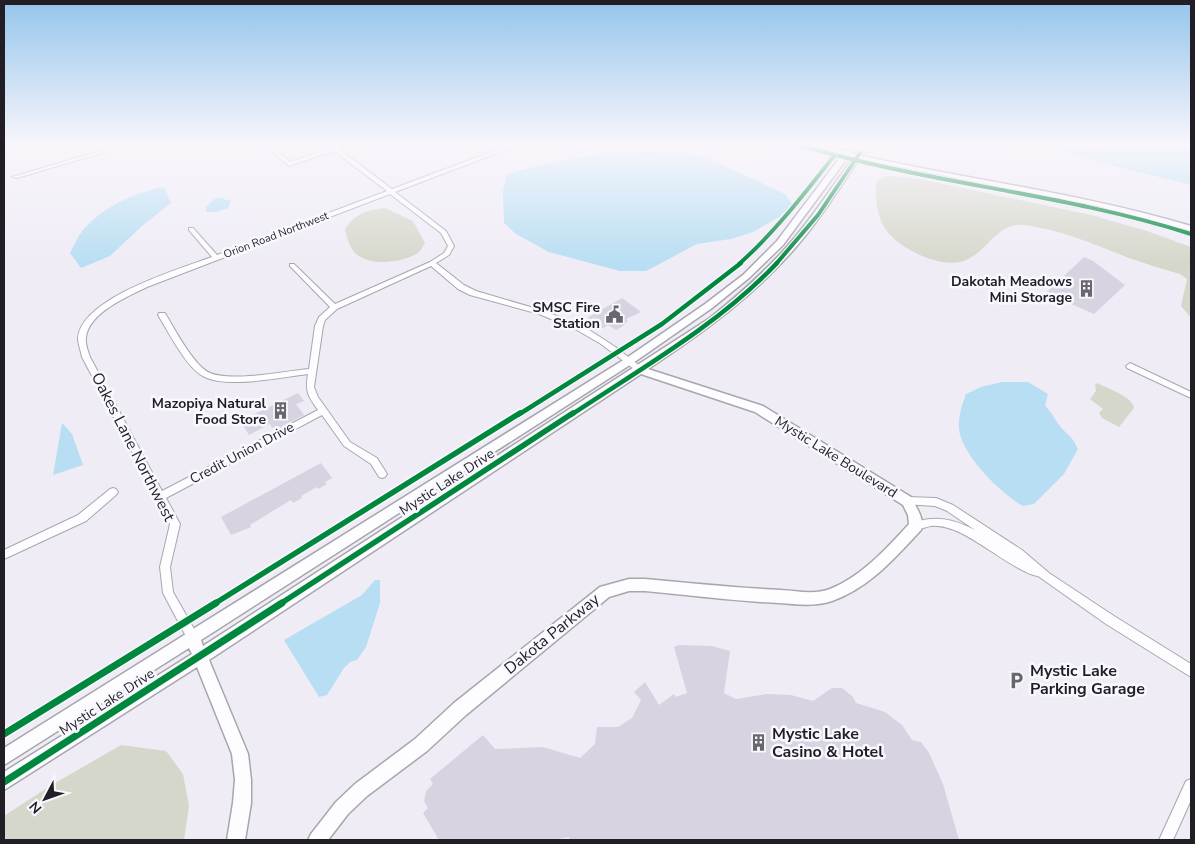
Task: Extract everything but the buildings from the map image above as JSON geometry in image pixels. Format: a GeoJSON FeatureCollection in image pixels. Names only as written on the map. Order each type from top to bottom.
{"type":"FeatureCollection","features":[{"type":"Feature","properties":{"kind":"street"},"geometry":{"type":"LineString","coordinates":[[381,184],[444,232],[451,246],[446,254],[432,263],[334,307],[322,319],[319,326],[310,387],[314,398],[347,444],[374,461],[382,474]]}},
{"type":"Feature","properties":{"kind":"street","name":"Orion Road Northwest"},"geometry":{"type":"LineString","coordinates":[[81,338],[96,314],[111,302],[144,285],[411,184]]}},
{"type":"Feature","properties":{"kind":"street","name":"Mystic Lake Drive"},"geometry":{"type":"LineString","coordinates":[[4,757],[192,636],[629,361],[717,299],[750,272],[779,244],[828,184]]}},
{"type":"Feature","properties":{"kind":"street","name":"Mystic Lake Drive"},"geometry":{"type":"LineString","coordinates":[[4,782],[200,657],[697,332],[738,301],[767,274],[811,224],[835,184]]}},
{"type":"Feature","properties":{"kind":"street"},"geometry":{"type":"LineString","coordinates":[[999,184],[1121,208],[1191,229]]}},
{"type":"Feature","properties":{"kind":"street"},"geometry":{"type":"LineString","coordinates":[[1034,184],[1145,209],[1191,223]]}},
{"type":"Feature","properties":{"kind":"street"},"geometry":{"type":"LineString","coordinates":[[191,230],[216,258]]}},
{"type":"Feature","properties":{"kind":"street"},"geometry":{"type":"LineString","coordinates":[[432,263],[462,287],[474,293],[571,324],[611,347],[641,370]]}},
{"type":"Feature","properties":{"kind":"street"},"geometry":{"type":"LineString","coordinates":[[292,265],[334,307]]}},
{"type":"Feature","properties":{"kind":"street"},"geometry":{"type":"LineString","coordinates":[[162,315],[199,369],[214,378],[229,380],[312,371]]}},
{"type":"Feature","properties":{"kind":"street","name":"Oakes Lane Northwest"},"geometry":{"type":"LineString","coordinates":[[81,338],[86,356],[175,524],[165,567],[168,594],[192,636],[240,754],[243,780],[242,803],[236,840]]}},
{"type":"Feature","properties":{"kind":"street"},"geometry":{"type":"LineString","coordinates":[[1130,366],[1191,395]]}},
{"type":"Feature","properties":{"kind":"street","name":"Mystic Lake Boulevard"},"geometry":{"type":"LineString","coordinates":[[641,370],[759,409],[907,501],[936,502],[950,508],[1018,553],[1045,576],[1191,671]]}},
{"type":"Feature","properties":{"kind":"street","name":"Credit Union Drive"},"geometry":{"type":"LineString","coordinates":[[161,496],[323,411]]}},
{"type":"Feature","properties":{"kind":"street"},"geometry":{"type":"LineString","coordinates":[[4,555],[82,518],[113,492]]}},
{"type":"Feature","properties":{"kind":"street"},"geometry":{"type":"LineString","coordinates":[[907,501],[914,515],[916,526]]}},
{"type":"Feature","properties":{"kind":"street","name":"Mystic Lake Boulevard"},"geometry":{"type":"LineString","coordinates":[[916,526],[938,521],[955,525],[970,532],[1020,565],[1045,576]]}},
{"type":"Feature","properties":{"kind":"street","name":"Dakota Parkway"},"geometry":{"type":"LineString","coordinates":[[317,840],[342,808],[361,790],[421,745],[503,674],[604,592],[629,585],[645,585],[763,596],[805,598],[830,596],[861,579],[882,562],[916,526]]}},
{"type":"Feature","properties":{"kind":"street"},"geometry":{"type":"LineString","coordinates":[[1166,840],[1191,786]]}},
{"type":"Feature","properties":{"kind":"shaded area"},"geometry":{"type":"Polygon","coordinates":[[[876,184],[946,184],[1091,215],[1147,231],[1191,247],[1191,318],[1181,306],[1187,279],[1180,274],[1135,260],[1078,238],[1024,225],[1014,225],[1005,229],[969,259],[950,263],[939,261],[916,253],[895,240],[882,223],[877,203],[876,184]]]}},
{"type":"Feature","properties":{"kind":"shaded area"},"geometry":{"type":"Polygon","coordinates":[[[385,208],[413,221],[425,243],[418,253],[394,261],[376,262],[360,257],[354,252],[349,244],[345,230],[348,225],[362,214],[385,208]]]}},
{"type":"Feature","properties":{"kind":"shaded area"},"geometry":{"type":"Polygon","coordinates":[[[1097,383],[1124,396],[1134,408],[1119,427],[1102,418],[1099,413],[1103,409],[1090,399],[1096,391],[1095,385],[1097,383]]]}},
{"type":"Feature","properties":{"kind":"shaded area"},"geometry":{"type":"Polygon","coordinates":[[[121,745],[166,751],[183,774],[189,806],[184,840],[4,840],[4,816],[50,786],[121,745]]]}},
{"type":"Feature","properties":{"kind":"water"},"geometry":{"type":"Polygon","coordinates":[[[504,184],[764,184],[785,194],[792,204],[779,217],[753,232],[731,239],[697,244],[646,271],[620,271],[549,252],[516,234],[504,223],[504,184]]]}},
{"type":"Feature","properties":{"kind":"water"},"geometry":{"type":"Polygon","coordinates":[[[164,187],[171,203],[142,226],[110,256],[81,268],[70,253],[81,232],[91,222],[110,207],[120,202],[164,187]]]}},
{"type":"Feature","properties":{"kind":"water"},"geometry":{"type":"Polygon","coordinates":[[[220,198],[231,201],[228,208],[216,212],[206,212],[206,207],[214,199],[220,198]]]}},
{"type":"Feature","properties":{"kind":"water"},"geometry":{"type":"Polygon","coordinates":[[[1002,382],[1028,382],[1048,394],[1045,406],[1072,438],[1078,449],[1064,474],[1034,504],[1023,506],[1004,492],[974,461],[961,439],[959,420],[966,394],[981,387],[1002,382]]]}},
{"type":"Feature","properties":{"kind":"water"},"geometry":{"type":"Polygon","coordinates":[[[62,423],[72,434],[83,465],[53,475],[62,423]]]}},
{"type":"Feature","properties":{"kind":"water"},"geometry":{"type":"Polygon","coordinates":[[[375,580],[380,580],[380,603],[366,647],[357,660],[350,662],[344,668],[327,695],[319,697],[284,640],[362,595],[375,580]]]}},
{"type":"Feature","properties":{"kind":"cycle path"},"geometry":{"type":"LineString","coordinates":[[4,734],[662,324],[733,270],[764,242],[812,184]]}},
{"type":"Feature","properties":{"kind":"cycle path"},"geometry":{"type":"LineString","coordinates":[[4,782],[200,657],[697,332],[744,295],[786,254],[818,215],[839,184]]}},
{"type":"Feature","properties":{"kind":"cycle path"},"geometry":{"type":"LineString","coordinates":[[973,184],[1079,203],[1143,219],[1191,234]]}},
{"type":"Feature","properties":{"kind":"place","name":"Dakotah Meadows Mini Storage"},"geometry":{"type":"Point","coordinates":[1086,289]}},
{"type":"Feature","properties":{"kind":"place","name":"SMSC Fire Station"},"geometry":{"type":"Point","coordinates":[614,315]}},
{"type":"Feature","properties":{"kind":"place","name":"Mazopiya Natural Food Store"},"geometry":{"type":"Point","coordinates":[280,411]}},
{"type":"Feature","properties":{"kind":"place","name":"Mystic Lake Parking Garage"},"geometry":{"type":"Point","coordinates":[1016,680]}},
{"type":"Feature","properties":{"kind":"place","name":"Mystic Lake Casino & Hotel"},"geometry":{"type":"Point","coordinates":[758,743]}}]}
